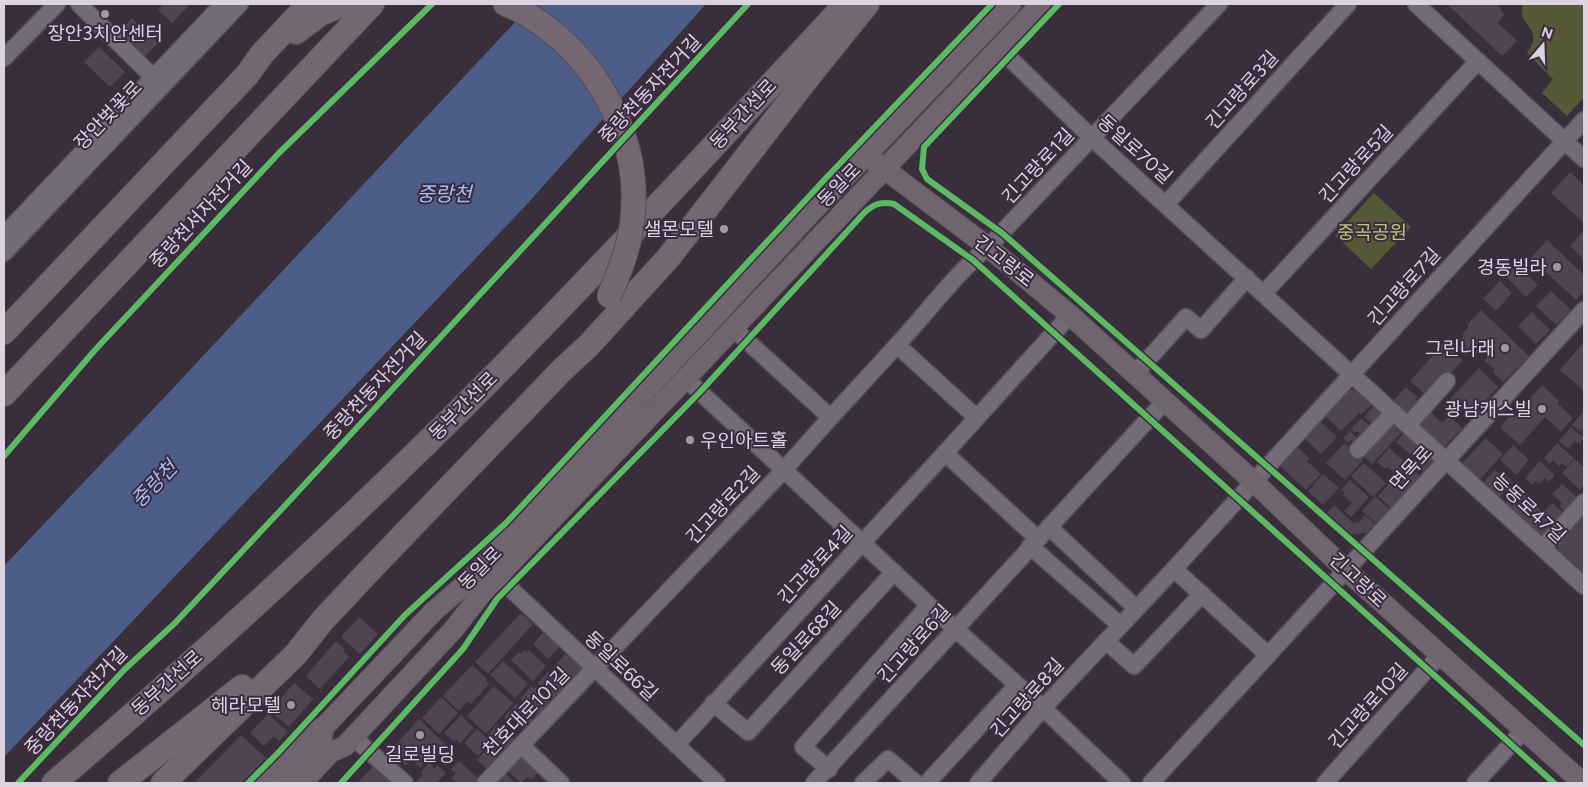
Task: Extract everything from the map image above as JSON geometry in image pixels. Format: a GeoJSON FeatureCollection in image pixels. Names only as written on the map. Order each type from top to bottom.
{"type":"FeatureCollection","features":[{"type":"Feature","properties":{"kind":"highway"},"geometry":{"type":"LineString","coordinates":[[4,331],[308,13],[320,14],[344,4]]}},
{"type":"Feature","properties":{"kind":"highway"},"geometry":{"type":"LineString","coordinates":[[4,394],[372,4]]}},
{"type":"Feature","properties":{"kind":"highway"},"geometry":{"type":"LineString","coordinates":[[505,4],[530,15],[565,43],[581,59],[615,113],[623,134],[632,173],[634,213],[628,249],[622,268],[603,309],[562,370]]}},
{"type":"Feature","properties":{"kind":"highway","name":"동부간선로"},"geometry":{"type":"LineString","coordinates":[[54,783],[217,639],[309,554],[487,382],[651,212],[846,4]]}},
{"type":"Feature","properties":{"kind":"highway"},"geometry":{"type":"LineString","coordinates":[[163,783],[296,654],[323,620],[562,370],[608,325],[668,257],[867,4]]}},
{"type":"Feature","properties":{"kind":"highway"},"geometry":{"type":"LineString","coordinates":[[120,783],[227,700],[288,646],[323,620]]}},
{"type":"Feature","properties":{"kind":"main road","name":"동일로"},"geometry":{"type":"LineString","coordinates":[[282,783],[321,742],[324,727],[434,611],[470,580],[812,212],[1011,4]]}},
{"type":"Feature","properties":{"kind":"main road","name":"동일로"},"geometry":{"type":"LineString","coordinates":[[302,783],[331,752],[349,742],[453,630],[482,593],[1040,4]]}},
{"type":"Feature","properties":{"kind":"main road","name":"긴고랑로"},"geometry":{"type":"LineString","coordinates":[[867,155],[988,247],[1070,315],[1254,482],[1346,570],[1583,783]]}},
{"type":"Feature","properties":{"kind":"main road"},"geometry":{"type":"LineString","coordinates":[[806,252],[813,230],[825,216],[820,211],[812,212]]}},
{"type":"Feature","properties":{"kind":"main road"},"geometry":{"type":"LineString","coordinates":[[260,783],[310,732],[324,727]]}},
{"type":"Feature","properties":{"kind":"main road"},"geometry":{"type":"LineString","coordinates":[[318,783],[339,760],[349,742]]}},
{"type":"Feature","properties":{"kind":"street"},"geometry":{"type":"LineString","coordinates":[[4,58],[57,4]]}},
{"type":"Feature","properties":{"kind":"street"},"geometry":{"type":"LineString","coordinates":[[79,4],[153,78]]}},
{"type":"Feature","properties":{"kind":"street","name":"장안벚꽃로"},"geometry":{"type":"LineString","coordinates":[[4,235],[223,4]]}},
{"type":"Feature","properties":{"kind":"street","name":"장안벚꽃로"},"geometry":{"type":"LineString","coordinates":[[4,253],[240,4]]}},
{"type":"Feature","properties":{"kind":"street","name":"긴고랑로1길"},"geometry":{"type":"LineString","coordinates":[[988,247],[1219,4]]}},
{"type":"Feature","properties":{"kind":"street","name":"긴고랑로3길"},"geometry":{"type":"LineString","coordinates":[[1166,204],[1348,4]]}},
{"type":"Feature","properties":{"kind":"street"},"geometry":{"type":"LineString","coordinates":[[1416,4],[1584,159]]}},
{"type":"Feature","properties":{"kind":"street","name":"동일로70길"},"geometry":{"type":"LineString","coordinates":[[999,48],[1092,138],[1446,459]]}},
{"type":"Feature","properties":{"kind":"street","name":"긴고랑로5길"},"geometry":{"type":"LineString","coordinates":[[1264,293],[1478,61]]}},
{"type":"Feature","properties":{"kind":"street","name":"긴고랑로7길"},"geometry":{"type":"LineString","coordinates":[[1254,482],[1584,120]]}},
{"type":"Feature","properties":{"kind":"street","name":"긴고랑로2길"},"geometry":{"type":"LineString","coordinates":[[595,669],[784,470],[973,260],[988,247]]}},
{"type":"Feature","properties":{"kind":"street"},"geometry":{"type":"LineString","coordinates":[[1135,374],[1186,317],[1201,330],[1247,278]]}},
{"type":"Feature","properties":{"kind":"street","name":"면목로"},"geometry":{"type":"LineString","coordinates":[[1152,783],[1584,310]]}},
{"type":"Feature","properties":{"kind":"street","name":"긴고랑로4길"},"geometry":{"type":"LineString","coordinates":[[676,745],[945,454],[1070,315]]}},
{"type":"Feature","properties":{"kind":"street"},"geometry":{"type":"LineString","coordinates":[[734,328],[830,417]]}},
{"type":"Feature","properties":{"kind":"street"},"geometry":{"type":"LineString","coordinates":[[897,345],[976,418]]}},
{"type":"Feature","properties":{"kind":"street"},"geometry":{"type":"LineString","coordinates":[[686,379],[929,605],[1044,708],[1122,783]]}},
{"type":"Feature","properties":{"kind":"street"},"geometry":{"type":"LineString","coordinates":[[1408,425],[1447,381]]}},
{"type":"Feature","properties":{"kind":"street","name":"긴고랑로6길"},"geometry":{"type":"LineString","coordinates":[[929,605],[803,747],[820,779],[955,628],[1165,401]]}},
{"type":"Feature","properties":{"kind":"street"},"geometry":{"type":"LineString","coordinates":[[1358,450],[1394,412]]}},
{"type":"Feature","properties":{"kind":"street"},"geometry":{"type":"LineString","coordinates":[[945,454],[1039,537],[1136,608]]}},
{"type":"Feature","properties":{"kind":"street","name":"능동로47길"},"geometry":{"type":"LineString","coordinates":[[1446,459],[1584,586]]}},
{"type":"Feature","properties":{"kind":"street","name":"긴고랑로8길"},"geometry":{"type":"LineString","coordinates":[[978,783],[1120,625],[1254,482]]}},
{"type":"Feature","properties":{"kind":"street"},"geometry":{"type":"LineString","coordinates":[[1543,547],[1584,502]]}},
{"type":"Feature","properties":{"kind":"street"},"geometry":{"type":"LineString","coordinates":[[1039,537],[1120,625]]}},
{"type":"Feature","properties":{"kind":"street"},"geometry":{"type":"LineString","coordinates":[[1174,569],[1268,655]]}},
{"type":"Feature","properties":{"kind":"street","name":"동일로68길"},"geometry":{"type":"LineString","coordinates":[[713,703],[748,732],[894,572]]}},
{"type":"Feature","properties":{"kind":"street","name":"동일로66길"},"geometry":{"type":"LineString","coordinates":[[498,577],[717,783]]}},
{"type":"Feature","properties":{"kind":"street"},"geometry":{"type":"LineString","coordinates":[[1106,641],[1134,666],[1202,594]]}},
{"type":"Feature","properties":{"kind":"street","name":"긴고랑로10길"},"geometry":{"type":"LineString","coordinates":[[1325,783],[1440,655]]}},
{"type":"Feature","properties":{"kind":"street","name":"천호대로101길"},"geometry":{"type":"LineString","coordinates":[[485,783],[595,669]]}},
{"type":"Feature","properties":{"kind":"street"},"geometry":{"type":"LineString","coordinates":[[927,783],[1017,685]]}},
{"type":"Feature","properties":{"kind":"street"},"geometry":{"type":"LineString","coordinates":[[1475,783],[1524,730]]}},
{"type":"Feature","properties":{"kind":"street"},"geometry":{"type":"LineString","coordinates":[[349,742],[405,783]]}},
{"type":"Feature","properties":{"kind":"street"},"geometry":{"type":"LineString","coordinates":[[522,746],[562,783]]}},
{"type":"Feature","properties":{"kind":"street"},"geometry":{"type":"LineString","coordinates":[[862,783],[888,758],[916,783]]}},
{"type":"Feature","properties":{"kind":"green space"},"geometry":{"type":"Polygon","coordinates":[[[1523,4],[1584,4],[1584,97],[1567,116],[1542,93],[1553,79],[1527,53],[1532,44],[1533,37],[1523,18],[1523,4]]]}},
{"type":"Feature","properties":{"kind":"green space","name":"중곡공원"},"geometry":{"type":"Polygon","coordinates":[[[1374,193],[1411,227],[1371,269],[1335,235],[1374,193]]]}},
{"type":"Feature","properties":{"kind":"water","name":"중랑천"},"geometry":{"type":"Polygon","coordinates":[[[532,4],[706,4],[528,203],[4,757],[4,566],[532,4]]]}},
{"type":"Feature","properties":{"kind":"building"},"geometry":{"type":"Polygon","coordinates":[[[163,4],[190,4],[172,23],[158,10],[163,4]]]}},
{"type":"Feature","properties":{"kind":"building"},"geometry":{"type":"Polygon","coordinates":[[[1447,4],[1498,4],[1504,15],[1498,23],[1517,41],[1502,56],[1447,4]]]}},
{"type":"Feature","properties":{"kind":"building"},"geometry":{"type":"Polygon","coordinates":[[[132,18],[158,43],[143,58],[117,34],[132,18]]]}},
{"type":"Feature","properties":{"kind":"building"},"geometry":{"type":"Polygon","coordinates":[[[99,47],[125,72],[110,87],[84,62],[99,47]]]}},
{"type":"Feature","properties":{"kind":"building"},"geometry":{"type":"Polygon","coordinates":[[[1570,172],[1584,185],[1584,223],[1551,193],[1570,172]]]}},
{"type":"Feature","properties":{"kind":"building"},"geometry":{"type":"Polygon","coordinates":[[[1584,230],[1584,259],[1570,246],[1584,230]]]}},
{"type":"Feature","properties":{"kind":"building","name":"경동빌라"},"geometry":{"type":"Polygon","coordinates":[[[1547,240],[1584,275],[1584,291],[1576,300],[1531,258],[1547,240]]]}},
{"type":"Feature","properties":{"kind":"building"},"geometry":{"type":"Polygon","coordinates":[[[1517,265],[1538,285],[1526,297],[1506,277],[1517,265]]]}},
{"type":"Feature","properties":{"kind":"building"},"geometry":{"type":"Polygon","coordinates":[[[1500,281],[1512,293],[1496,311],[1483,299],[1500,281]]]}},
{"type":"Feature","properties":{"kind":"building"},"geometry":{"type":"Polygon","coordinates":[[[1551,291],[1571,310],[1556,325],[1536,306],[1551,291]]]}},
{"type":"Feature","properties":{"kind":"building","name":"그린나래"},"geometry":{"type":"Polygon","coordinates":[[[1481,310],[1529,356],[1503,382],[1493,372],[1495,370],[1484,360],[1492,352],[1485,344],[1474,356],[1459,341],[1464,336],[1462,334],[1469,327],[1467,325],[1481,310]]]}},
{"type":"Feature","properties":{"kind":"building"},"geometry":{"type":"Polygon","coordinates":[[[1532,312],[1550,330],[1536,344],[1518,326],[1532,312]]]}},
{"type":"Feature","properties":{"kind":"building"},"geometry":{"type":"Polygon","coordinates":[[[1584,342],[1584,391],[1560,370],[1584,342]]]}},
{"type":"Feature","properties":{"kind":"building"},"geometry":{"type":"Polygon","coordinates":[[[1444,343],[1463,360],[1428,397],[1410,381],[1444,343]]]}},
{"type":"Feature","properties":{"kind":"building"},"geometry":{"type":"Polygon","coordinates":[[[1479,368],[1498,387],[1470,417],[1450,399],[1479,368]]]}},
{"type":"Feature","properties":{"kind":"building","name":"광남캐스빌"},"geometry":{"type":"Polygon","coordinates":[[[1542,385],[1573,418],[1561,432],[1545,417],[1520,445],[1500,427],[1511,415],[1513,417],[1542,385]]]}},
{"type":"Feature","properties":{"kind":"building"},"geometry":{"type":"Polygon","coordinates":[[[1406,387],[1417,397],[1415,400],[1421,405],[1410,416],[1394,400],[1406,387]]]}},
{"type":"Feature","properties":{"kind":"building"},"geometry":{"type":"Polygon","coordinates":[[[1350,390],[1362,390],[1375,401],[1361,415],[1359,413],[1341,431],[1325,416],[1350,390]]]}},
{"type":"Feature","properties":{"kind":"building"},"geometry":{"type":"Polygon","coordinates":[[[1377,403],[1389,413],[1376,427],[1364,417],[1377,403]]]}},
{"type":"Feature","properties":{"kind":"building"},"geometry":{"type":"Polygon","coordinates":[[[1428,410],[1442,423],[1449,416],[1462,428],[1443,448],[1415,423],[1428,410]]]}},
{"type":"Feature","properties":{"kind":"building"},"geometry":{"type":"Polygon","coordinates":[[[1584,411],[1584,432],[1582,430],[1581,432],[1572,425],[1584,411]]]}},
{"type":"Feature","properties":{"kind":"building"},"geometry":{"type":"Polygon","coordinates":[[[1361,418],[1374,430],[1365,439],[1357,431],[1355,433],[1351,429],[1361,418]]]}},
{"type":"Feature","properties":{"kind":"building"},"geometry":{"type":"Polygon","coordinates":[[[1320,421],[1337,437],[1321,454],[1304,438],[1320,421]]]}},
{"type":"Feature","properties":{"kind":"building"},"geometry":{"type":"Polygon","coordinates":[[[1390,422],[1401,433],[1372,464],[1361,454],[1390,422]]]}},
{"type":"Feature","properties":{"kind":"building"},"geometry":{"type":"Polygon","coordinates":[[[1571,427],[1584,438],[1579,444],[1575,441],[1568,449],[1559,441],[1571,427]]]}},
{"type":"Feature","properties":{"kind":"building"},"geometry":{"type":"Polygon","coordinates":[[[1350,431],[1361,442],[1357,446],[1351,440],[1348,443],[1343,438],[1350,431]]]}},
{"type":"Feature","properties":{"kind":"building"},"geometry":{"type":"Polygon","coordinates":[[[1406,431],[1436,457],[1423,472],[1413,463],[1416,459],[1396,442],[1406,431]]]}},
{"type":"Feature","properties":{"kind":"building"},"geometry":{"type":"Polygon","coordinates":[[[1486,438],[1503,454],[1480,479],[1462,463],[1486,438]]]}},
{"type":"Feature","properties":{"kind":"building"},"geometry":{"type":"Polygon","coordinates":[[[1345,443],[1363,460],[1345,480],[1326,463],[1345,443]]]}},
{"type":"Feature","properties":{"kind":"building"},"geometry":{"type":"Polygon","coordinates":[[[1557,443],[1574,458],[1567,467],[1562,463],[1559,466],[1553,460],[1550,464],[1544,458],[1557,443]]]}},
{"type":"Feature","properties":{"kind":"building"},"geometry":{"type":"Polygon","coordinates":[[[1513,445],[1529,460],[1516,475],[1500,460],[1513,445]]]}},
{"type":"Feature","properties":{"kind":"building"},"geometry":{"type":"Polygon","coordinates":[[[1297,446],[1309,458],[1307,461],[1321,474],[1306,490],[1279,465],[1297,446]]]}},
{"type":"Feature","properties":{"kind":"building"},"geometry":{"type":"Polygon","coordinates":[[[1389,448],[1420,476],[1391,508],[1378,496],[1397,475],[1387,467],[1385,469],[1377,462],[1389,448]]]}},
{"type":"Feature","properties":{"kind":"building"},"geometry":{"type":"Polygon","coordinates":[[[1575,459],[1584,468],[1584,485],[1580,490],[1562,473],[1575,459]]]}},
{"type":"Feature","properties":{"kind":"building"},"geometry":{"type":"Polygon","coordinates":[[[1540,461],[1555,475],[1549,482],[1545,478],[1539,484],[1535,481],[1532,485],[1525,478],[1540,461]]]}},
{"type":"Feature","properties":{"kind":"building"},"geometry":{"type":"Polygon","coordinates":[[[1364,463],[1386,483],[1373,497],[1351,476],[1364,463]]]}},
{"type":"Feature","properties":{"kind":"building"},"geometry":{"type":"Polygon","coordinates":[[[1495,470],[1501,475],[1503,473],[1513,483],[1499,498],[1483,483],[1495,470]]]}},
{"type":"Feature","properties":{"kind":"building"},"geometry":{"type":"Polygon","coordinates":[[[1323,474],[1339,488],[1323,505],[1308,491],[1323,474]]]}},
{"type":"Feature","properties":{"kind":"building"},"geometry":{"type":"Polygon","coordinates":[[[1350,480],[1369,497],[1351,517],[1344,511],[1352,503],[1343,495],[1345,493],[1341,490],[1350,480]]]}},
{"type":"Feature","properties":{"kind":"building"},"geometry":{"type":"Polygon","coordinates":[[[1562,484],[1579,499],[1566,512],[1559,506],[1562,503],[1552,494],[1562,484]]]}},
{"type":"Feature","properties":{"kind":"building"},"geometry":{"type":"Polygon","coordinates":[[[1519,490],[1543,512],[1552,503],[1565,514],[1547,534],[1539,535],[1506,504],[1519,490]]]}},
{"type":"Feature","properties":{"kind":"building"},"geometry":{"type":"Polygon","coordinates":[[[1375,496],[1389,509],[1376,523],[1362,511],[1375,496]]]}},
{"type":"Feature","properties":{"kind":"building"},"geometry":{"type":"Polygon","coordinates":[[[1334,505],[1353,523],[1359,522],[1365,515],[1375,524],[1366,533],[1349,535],[1326,514],[1334,505]]]}},
{"type":"Feature","properties":{"kind":"building"},"geometry":{"type":"Polygon","coordinates":[[[1584,512],[1584,576],[1559,553],[1558,540],[1584,512]]]}},
{"type":"Feature","properties":{"kind":"building"},"geometry":{"type":"Polygon","coordinates":[[[521,613],[533,624],[488,674],[475,662],[521,613]]]}},
{"type":"Feature","properties":{"kind":"building"},"geometry":{"type":"Polygon","coordinates":[[[359,617],[378,634],[360,654],[341,637],[359,617]]]}},
{"type":"Feature","properties":{"kind":"building"},"geometry":{"type":"Polygon","coordinates":[[[545,630],[561,645],[548,659],[533,644],[545,630]]]}},
{"type":"Feature","properties":{"kind":"building"},"geometry":{"type":"Polygon","coordinates":[[[336,641],[345,649],[343,651],[349,657],[320,689],[306,676],[336,641]]]}},
{"type":"Feature","properties":{"kind":"building"},"geometry":{"type":"Polygon","coordinates":[[[525,650],[527,652],[529,650],[546,666],[533,681],[511,660],[519,652],[521,654],[525,650]]]}},
{"type":"Feature","properties":{"kind":"building"},"geometry":{"type":"Polygon","coordinates":[[[565,654],[581,663],[581,670],[571,682],[554,667],[565,654]]]}},
{"type":"Feature","properties":{"kind":"building"},"geometry":{"type":"Polygon","coordinates":[[[503,661],[528,684],[515,698],[490,675],[503,661]]]}},
{"type":"Feature","properties":{"kind":"building"},"geometry":{"type":"Polygon","coordinates":[[[472,665],[487,679],[489,684],[471,704],[468,701],[459,711],[443,696],[472,665]]]}},
{"type":"Feature","properties":{"kind":"building"},"geometry":{"type":"Polygon","coordinates":[[[548,672],[565,687],[554,698],[538,683],[548,672]]]}},
{"type":"Feature","properties":{"kind":"building","name":"헤라모텔"},"geometry":{"type":"Polygon","coordinates":[[[294,683],[313,699],[289,727],[270,711],[294,683]]]}},
{"type":"Feature","properties":{"kind":"building"},"geometry":{"type":"Polygon","coordinates":[[[494,686],[513,703],[486,734],[467,716],[494,686]]]}},
{"type":"Feature","properties":{"kind":"building"},"geometry":{"type":"Polygon","coordinates":[[[531,686],[534,689],[536,687],[550,701],[537,715],[520,699],[531,686]]]}},
{"type":"Feature","properties":{"kind":"building"},"geometry":{"type":"Polygon","coordinates":[[[441,697],[458,713],[439,734],[422,718],[441,697]]]}},
{"type":"Feature","properties":{"kind":"building"},"geometry":{"type":"Polygon","coordinates":[[[516,704],[534,721],[527,729],[525,727],[523,729],[513,720],[510,723],[504,717],[516,704]]]}},
{"type":"Feature","properties":{"kind":"building"},"geometry":{"type":"Polygon","coordinates":[[[268,714],[288,732],[279,741],[274,736],[264,746],[250,733],[268,714]]]}},
{"type":"Feature","properties":{"kind":"building"},"geometry":{"type":"Polygon","coordinates":[[[461,715],[474,728],[460,743],[456,739],[454,742],[444,733],[461,715]]]}},
{"type":"Feature","properties":{"kind":"building","name":"길로빌딩"},"geometry":{"type":"Polygon","coordinates":[[[419,719],[447,746],[436,758],[432,755],[420,768],[411,760],[406,766],[390,751],[419,719]]]}},
{"type":"Feature","properties":{"kind":"building"},"geometry":{"type":"Polygon","coordinates":[[[497,724],[516,741],[507,752],[488,735],[497,724]]]}},
{"type":"Feature","properties":{"kind":"building"},"geometry":{"type":"Polygon","coordinates":[[[477,729],[491,742],[478,756],[464,743],[477,729]]]}},
{"type":"Feature","properties":{"kind":"building"},"geometry":{"type":"Polygon","coordinates":[[[241,735],[267,759],[243,783],[194,783],[241,735]]]}},
{"type":"Feature","properties":{"kind":"building"},"geometry":{"type":"Polygon","coordinates":[[[492,743],[505,755],[489,771],[477,760],[492,743]]]}},
{"type":"Feature","properties":{"kind":"building"},"geometry":{"type":"Polygon","coordinates":[[[518,758],[530,758],[542,769],[531,780],[527,777],[521,783],[507,770],[518,758]]]}},
{"type":"Feature","properties":{"kind":"building"},"geometry":{"type":"Polygon","coordinates":[[[459,761],[478,778],[473,783],[457,783],[451,778],[456,773],[451,769],[459,761]]]}},
{"type":"Feature","properties":{"kind":"building"},"geometry":{"type":"Polygon","coordinates":[[[376,763],[391,778],[386,783],[357,783],[376,763]]]}},
{"type":"Feature","properties":{"kind":"building"},"geometry":{"type":"Polygon","coordinates":[[[429,763],[435,768],[437,765],[446,773],[437,783],[420,783],[417,781],[423,774],[421,772],[429,763]]]}},
{"type":"Feature","properties":{"kind":"building"},"geometry":{"type":"Polygon","coordinates":[[[505,773],[515,783],[496,783],[505,773]]]}},
{"type":"Feature","properties":{"kind":"cycle path","name":"중랑천서자전거길"},"geometry":{"type":"LineString","coordinates":[[4,456],[95,350],[279,153],[432,4]]}},
{"type":"Feature","properties":{"kind":"cycle path","name":"중랑천동자전거길"},"geometry":{"type":"LineString","coordinates":[[18,783],[125,669],[175,623],[280,511],[748,4]]}},
{"type":"Feature","properties":{"kind":"cycle path"},"geometry":{"type":"LineString","coordinates":[[248,783],[405,615],[506,523],[827,177],[992,4]]}},
{"type":"Feature","properties":{"kind":"cycle path"},"geometry":{"type":"LineString","coordinates":[[1059,4],[924,147],[922,169],[927,179],[1002,233],[1584,745]]}},
{"type":"Feature","properties":{"kind":"cycle path"},"geometry":{"type":"LineString","coordinates":[[341,783],[463,649],[497,599],[700,392],[865,212],[875,205],[882,203],[894,204],[973,260],[1554,783]]}},
{"type":"Feature","properties":{"kind":"place","name":"장안3치안센터"},"geometry":{"type":"Point","coordinates":[105,14]}},
{"type":"Feature","properties":{"kind":"place","name":"샐몬모텔"},"geometry":{"type":"Point","coordinates":[724,229]}},
{"type":"Feature","properties":{"kind":"place","name":"경동빌라"},"geometry":{"type":"Point","coordinates":[1557,267]}},
{"type":"Feature","properties":{"kind":"place","name":"그린나래"},"geometry":{"type":"Point","coordinates":[1505,348]}},
{"type":"Feature","properties":{"kind":"place","name":"광남캐스빌"},"geometry":{"type":"Point","coordinates":[1542,409]}},
{"type":"Feature","properties":{"kind":"place","name":"우인아트홀"},"geometry":{"type":"Point","coordinates":[690,440]}},
{"type":"Feature","properties":{"kind":"place","name":"헤라모텔"},"geometry":{"type":"Point","coordinates":[291,705]}},
{"type":"Feature","properties":{"kind":"place","name":"길로빌딩"},"geometry":{"type":"Point","coordinates":[420,735]}}]}
